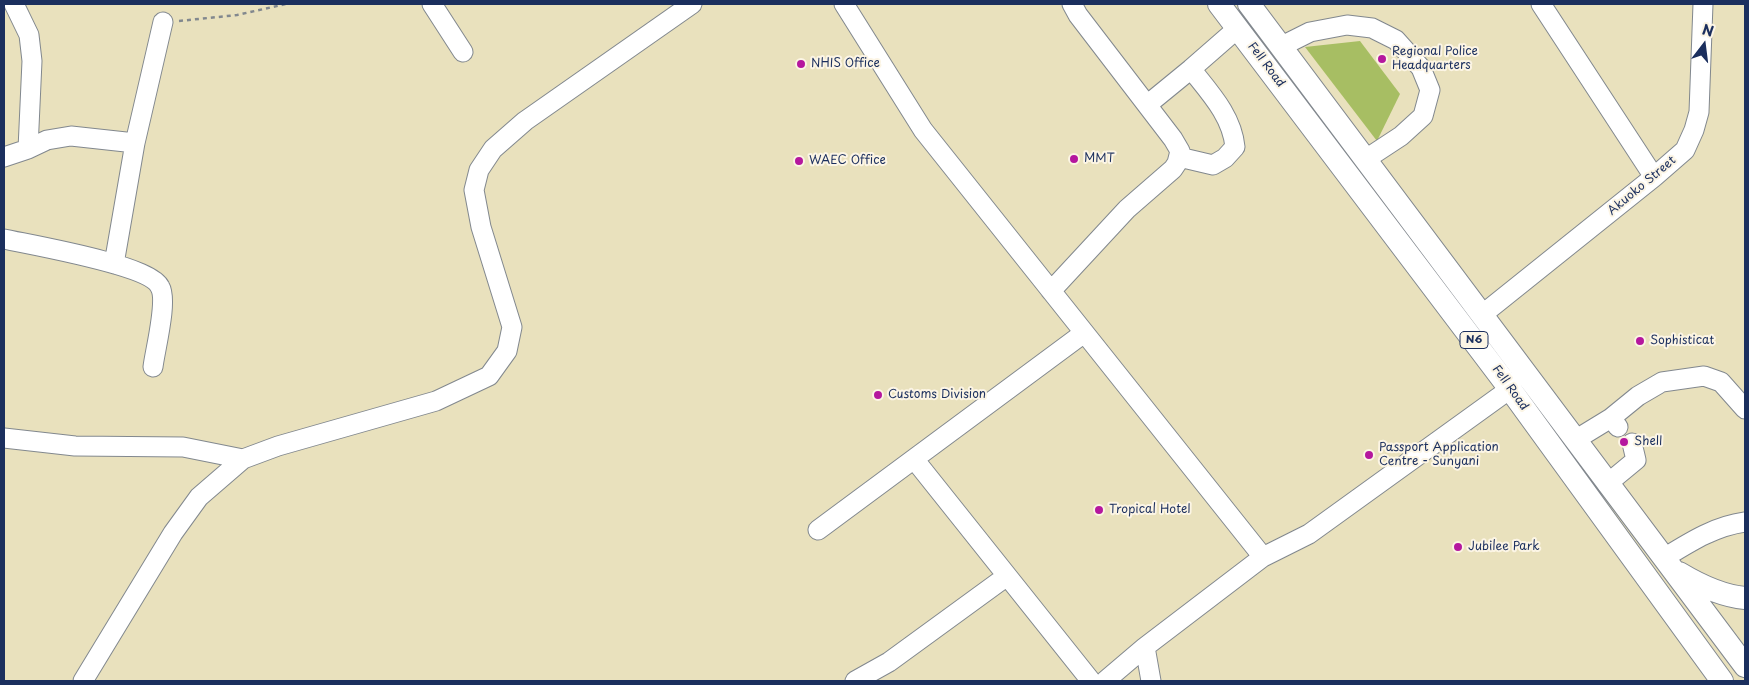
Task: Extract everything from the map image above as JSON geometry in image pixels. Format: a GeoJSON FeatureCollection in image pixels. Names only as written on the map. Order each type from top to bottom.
{"type":"FeatureCollection","features":[{"type":"Feature","properties":{"kind":"main road","name":"Fell Road"},"geometry":{"type":"LineString","coordinates":[[1219,4],[1510,389],[1722,681]]}},
{"type":"Feature","properties":{"kind":"main road","name":"Fell Road"},"geometry":{"type":"LineString","coordinates":[[1249,4],[1745,666]]}},
{"type":"Feature","properties":{"kind":"main road"},"geometry":{"type":"LineString","coordinates":[[1589,496],[1607,484]]}},
{"type":"Feature","properties":{"kind":"main road"},"geometry":{"type":"LineString","coordinates":[[1667,563],[1693,582],[1712,590],[1745,598]]}},
{"type":"Feature","properties":{"kind":"street"},"geometry":{"type":"LineString","coordinates":[[14,4],[29,35],[32,61],[28,149]]}},
{"type":"Feature","properties":{"kind":"street"},"geometry":{"type":"LineString","coordinates":[[432,4],[463,52]]}},
{"type":"Feature","properties":{"kind":"street"},"geometry":{"type":"LineString","coordinates":[[83,681],[173,533],[199,497],[243,459],[278,446],[436,401],[489,376],[507,351],[512,327],[481,227],[474,190],[478,170],[493,149],[525,121],[692,4]]}},
{"type":"Feature","properties":{"kind":"street"},"geometry":{"type":"LineString","coordinates":[[844,4],[923,130],[1262,557]]}},
{"type":"Feature","properties":{"kind":"street"},"geometry":{"type":"LineString","coordinates":[[1051,291],[1127,209],[1173,169],[1180,151],[1173,139],[1078,15],[1072,4]]}},
{"type":"Feature","properties":{"kind":"street"},"geometry":{"type":"LineString","coordinates":[[1541,4],[1654,177]]}},
{"type":"Feature","properties":{"kind":"street","name":"Akuoko Street"},"geometry":{"type":"LineString","coordinates":[[1483,314],[1685,150],[1694,130],[1699,112],[1703,4]]}},
{"type":"Feature","properties":{"kind":"street"},"geometry":{"type":"LineString","coordinates":[[114,264],[135,142],[163,22]]}},
{"type":"Feature","properties":{"kind":"street"},"geometry":{"type":"LineString","coordinates":[[1282,46],[1310,32],[1346,25],[1372,28],[1396,40],[1421,68],[1430,90],[1422,116],[1400,136],[1366,159]]}},
{"type":"Feature","properties":{"kind":"street"},"geometry":{"type":"LineString","coordinates":[[1147,105],[1238,28]]}},
{"type":"Feature","properties":{"kind":"street"},"geometry":{"type":"LineString","coordinates":[[1179,157],[1213,165],[1226,158],[1235,147],[1234,136],[1226,116],[1191,69]]}},
{"type":"Feature","properties":{"kind":"street"},"geometry":{"type":"LineString","coordinates":[[4,157],[47,140],[71,136],[135,142]]}},
{"type":"Feature","properties":{"kind":"street"},"geometry":{"type":"LineString","coordinates":[[4,239],[114,264],[148,276],[157,282],[161,288],[164,300],[152,367]]}},
{"type":"Feature","properties":{"kind":"street"},"geometry":{"type":"LineString","coordinates":[[818,530],[1084,333]]}},
{"type":"Feature","properties":{"kind":"street"},"geometry":{"type":"LineString","coordinates":[[1575,440],[1614,423],[1638,396],[1662,382],[1704,376],[1721,382],[1745,409]]}},
{"type":"Feature","properties":{"kind":"street"},"geometry":{"type":"LineString","coordinates":[[1105,681],[1145,647],[1262,557],[1309,534],[1510,389]]}},
{"type":"Feature","properties":{"kind":"street"},"geometry":{"type":"LineString","coordinates":[[4,438],[75,446],[183,447],[243,459]]}},
{"type":"Feature","properties":{"kind":"street"},"geometry":{"type":"LineString","coordinates":[[1607,484],[1636,460],[1632,443]]}},
{"type":"Feature","properties":{"kind":"street"},"geometry":{"type":"LineString","coordinates":[[914,459],[1091,681]]}},
{"type":"Feature","properties":{"kind":"street"},"geometry":{"type":"LineString","coordinates":[[1667,563],[1708,532],[1727,524],[1745,522]]}},
{"type":"Feature","properties":{"kind":"street"},"geometry":{"type":"LineString","coordinates":[[855,681],[889,662],[1007,576]]}},
{"type":"Feature","properties":{"kind":"street"},"geometry":{"type":"LineString","coordinates":[[1145,647],[1151,681]]}},
{"type":"Feature","properties":{"kind":"path"},"geometry":{"type":"LineString","coordinates":[[163,22],[237,15],[286,4]]}},
{"type":"Feature","properties":{"kind":"green space"},"geometry":{"type":"Polygon","coordinates":[[[1360,41],[1400,94],[1377,141],[1305,47],[1360,41]]]}},
{"type":"Feature","properties":{"kind":"place","name":"Regional Police Headquarters"},"geometry":{"type":"Point","coordinates":[1382,59]}},
{"type":"Feature","properties":{"kind":"place","name":"NHIS Office"},"geometry":{"type":"Point","coordinates":[801,64]}},
{"type":"Feature","properties":{"kind":"place","name":"MMT"},"geometry":{"type":"Point","coordinates":[1074,159]}},
{"type":"Feature","properties":{"kind":"place","name":"WAEC Office"},"geometry":{"type":"Point","coordinates":[799,161]}},
{"type":"Feature","properties":{"kind":"place","name":"Sophisticat"},"geometry":{"type":"Point","coordinates":[1640,341]}},
{"type":"Feature","properties":{"kind":"place","name":"Customs Division"},"geometry":{"type":"Point","coordinates":[878,395]}},
{"type":"Feature","properties":{"kind":"place","name":"Shell"},"geometry":{"type":"Point","coordinates":[1624,442]}},
{"type":"Feature","properties":{"kind":"place","name":"Passport Application Centre - Sunyani"},"geometry":{"type":"Point","coordinates":[1369,455]}},
{"type":"Feature","properties":{"kind":"place","name":"Tropical Hotel"},"geometry":{"type":"Point","coordinates":[1099,510]}},
{"type":"Feature","properties":{"kind":"place","name":"Jubilee Park"},"geometry":{"type":"Point","coordinates":[1458,547]}}]}
